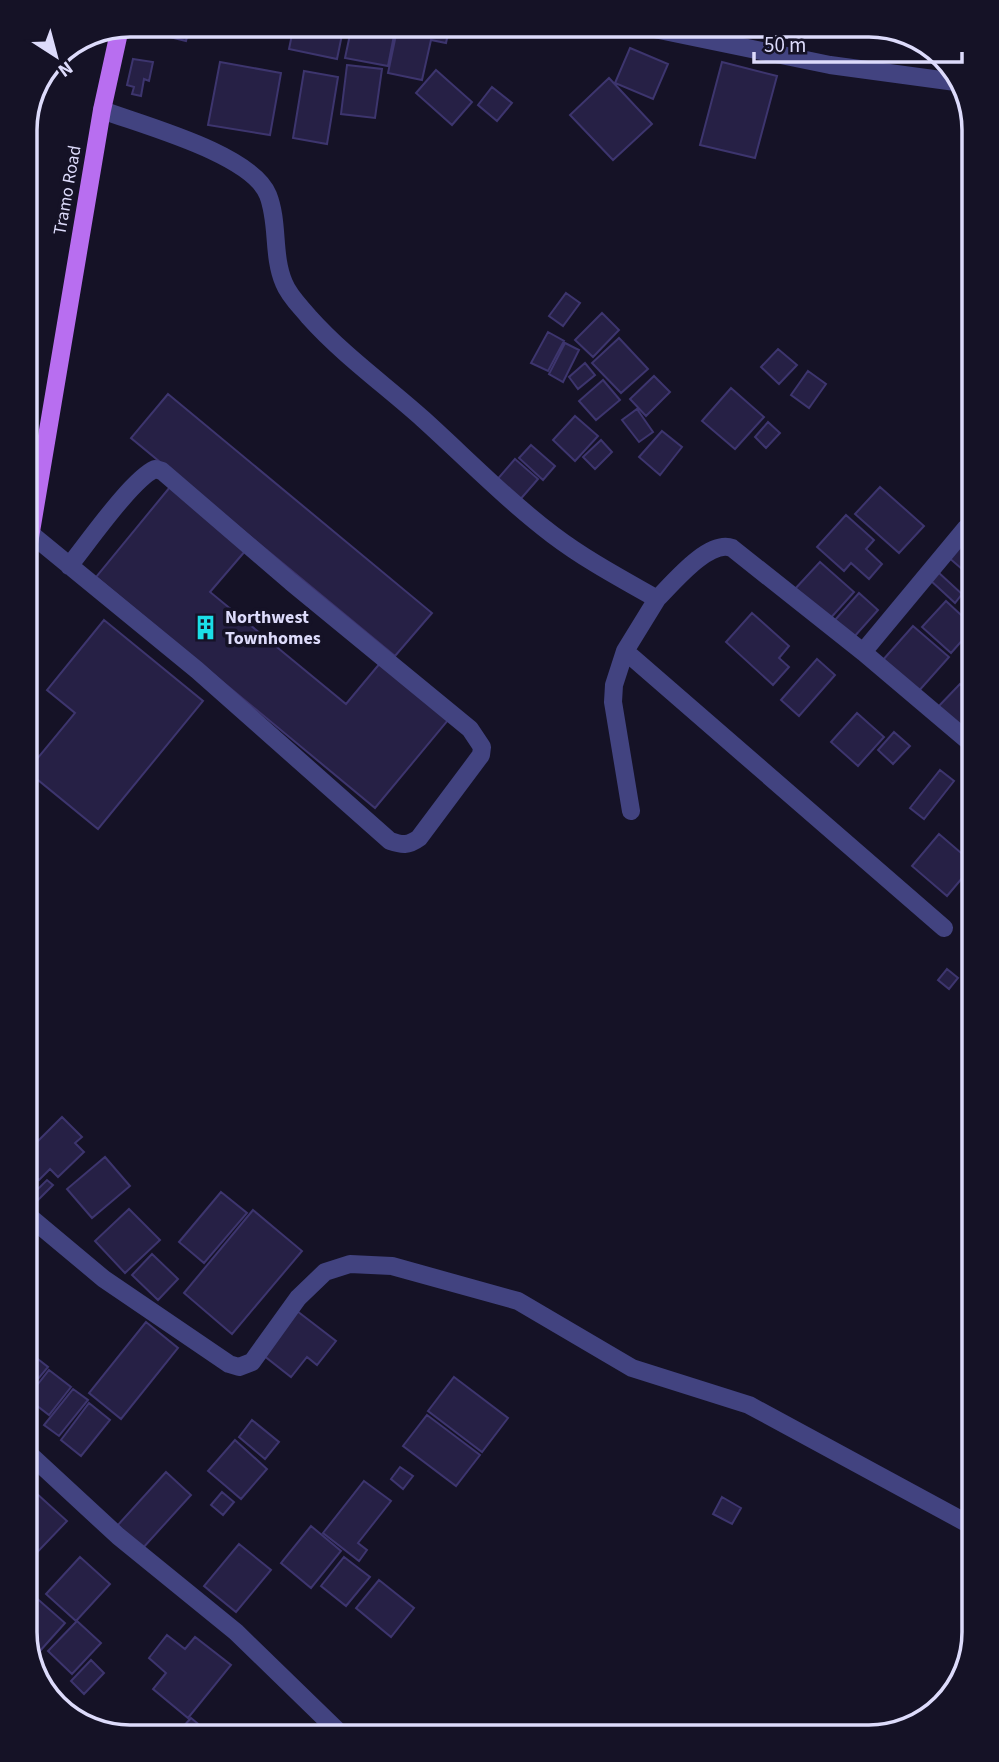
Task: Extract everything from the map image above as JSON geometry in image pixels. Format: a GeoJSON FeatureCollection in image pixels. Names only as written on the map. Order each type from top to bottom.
{"type":"FeatureCollection","features":[{"type":"Feature","properties":{"kind":"main road","name":"Tramo Road"},"geometry":{"type":"LineString","coordinates":[[37,498],[102,110],[118,38]]}},
{"type":"Feature","properties":{"kind":"street"},"geometry":{"type":"LineString","coordinates":[[694,37],[830,65],[949,81]]}},
{"type":"Feature","properties":{"kind":"street"},"geometry":{"type":"LineString","coordinates":[[102,110],[211,150],[240,165],[257,178],[268,194],[284,283],[290,295],[321,329],[497,488],[555,536],[590,561],[657,598]]}},
{"type":"Feature","properties":{"kind":"street"},"geometry":{"type":"LineString","coordinates":[[37,539],[69,566],[197,670],[390,841],[401,845],[411,844],[419,838],[481,755],[482,747],[470,729],[291,582],[162,471],[155,469],[147,472],[133,485],[69,566]]}},
{"type":"Feature","properties":{"kind":"street"},"geometry":{"type":"LineString","coordinates":[[863,652],[962,533]]}},
{"type":"Feature","properties":{"kind":"street"},"geometry":{"type":"LineString","coordinates":[[631,811],[613,702],[614,685],[625,651],[657,598],[690,566],[710,551],[726,546],[745,556],[962,735]]}},
{"type":"Feature","properties":{"kind":"street"},"geometry":{"type":"LineString","coordinates":[[625,651],[944,928]]}},
{"type":"Feature","properties":{"kind":"street"},"geometry":{"type":"LineString","coordinates":[[37,1224],[104,1279],[229,1364],[239,1367],[252,1362],[298,1298],[324,1272],[349,1264],[392,1266],[518,1301],[632,1368],[749,1405],[962,1520]]}},
{"type":"Feature","properties":{"kind":"street"},"geometry":{"type":"LineString","coordinates":[[37,1462],[118,1536],[236,1632],[332,1725]]}},
{"type":"Feature","properties":{"kind":"building"},"geometry":{"type":"Polygon","coordinates":[[[170,37],[187,37],[186,41],[170,37]]]}},
{"type":"Feature","properties":{"kind":"building"},"geometry":{"type":"Polygon","coordinates":[[[292,37],[342,37],[337,59],[289,49],[292,37]]]}},
{"type":"Feature","properties":{"kind":"building"},"geometry":{"type":"Polygon","coordinates":[[[349,37],[394,37],[388,66],[345,58],[349,37]]]}},
{"type":"Feature","properties":{"kind":"building"},"geometry":{"type":"Polygon","coordinates":[[[396,37],[447,37],[446,43],[431,40],[422,80],[388,73],[396,37]]]}},
{"type":"Feature","properties":{"kind":"building"},"geometry":{"type":"Polygon","coordinates":[[[630,48],[668,64],[653,99],[615,83],[630,48]]]}},
{"type":"Feature","properties":{"kind":"building"},"geometry":{"type":"Polygon","coordinates":[[[133,59],[153,62],[149,81],[144,79],[141,96],[132,94],[134,87],[127,85],[133,59]]]}},
{"type":"Feature","properties":{"kind":"building"},"geometry":{"type":"Polygon","coordinates":[[[220,62],[281,73],[270,135],[208,125],[220,62]]]}},
{"type":"Feature","properties":{"kind":"building"},"geometry":{"type":"Polygon","coordinates":[[[722,62],[777,76],[755,158],[700,145],[722,62]]]}},
{"type":"Feature","properties":{"kind":"building"},"geometry":{"type":"Polygon","coordinates":[[[347,65],[382,69],[375,118],[341,114],[347,65]]]}},
{"type":"Feature","properties":{"kind":"building"},"geometry":{"type":"Polygon","coordinates":[[[436,70],[472,102],[452,125],[416,93],[436,70]]]}},
{"type":"Feature","properties":{"kind":"building"},"geometry":{"type":"Polygon","coordinates":[[[304,71],[338,77],[327,144],[293,138],[304,71]]]}},
{"type":"Feature","properties":{"kind":"building"},"geometry":{"type":"Polygon","coordinates":[[[609,78],[652,124],[613,160],[570,115],[609,78]]]}},
{"type":"Feature","properties":{"kind":"building"},"geometry":{"type":"Polygon","coordinates":[[[492,87],[512,103],[497,121],[478,105],[492,87]]]}},
{"type":"Feature","properties":{"kind":"building"},"geometry":{"type":"Polygon","coordinates":[[[566,293],[580,303],[563,326],[549,316],[566,293]]]}},
{"type":"Feature","properties":{"kind":"building"},"geometry":{"type":"Polygon","coordinates":[[[602,313],[619,330],[593,357],[575,340],[602,313]]]}},
{"type":"Feature","properties":{"kind":"building"},"geometry":{"type":"Polygon","coordinates":[[[548,332],[564,341],[548,371],[531,363],[548,332]]]}},
{"type":"Feature","properties":{"kind":"building"},"geometry":{"type":"Polygon","coordinates":[[[619,338],[648,369],[621,393],[592,363],[619,338]]]}},
{"type":"Feature","properties":{"kind":"building"},"geometry":{"type":"Polygon","coordinates":[[[565,343],[579,350],[563,382],[549,374],[565,343]]]}},
{"type":"Feature","properties":{"kind":"building"},"geometry":{"type":"Polygon","coordinates":[[[778,349],[797,365],[779,384],[761,367],[778,349]]]}},
{"type":"Feature","properties":{"kind":"building"},"geometry":{"type":"Polygon","coordinates":[[[585,363],[595,375],[578,389],[569,377],[585,363]]]}},
{"type":"Feature","properties":{"kind":"building"},"geometry":{"type":"Polygon","coordinates":[[[808,371],[826,384],[809,408],[791,395],[808,371]]]}},
{"type":"Feature","properties":{"kind":"building"},"geometry":{"type":"Polygon","coordinates":[[[654,376],[670,392],[646,416],[630,399],[654,376]]]}},
{"type":"Feature","properties":{"kind":"building"},"geometry":{"type":"Polygon","coordinates":[[[603,380],[620,400],[596,420],[579,401],[603,380]]]}},
{"type":"Feature","properties":{"kind":"building"},"geometry":{"type":"Polygon","coordinates":[[[731,388],[764,417],[735,449],[702,421],[731,388]]]}},
{"type":"Feature","properties":{"kind":"building"},"geometry":{"type":"Polygon","coordinates":[[[168,394],[432,613],[395,656],[131,438],[168,394]]]}},
{"type":"Feature","properties":{"kind":"building"},"geometry":{"type":"Polygon","coordinates":[[[637,409],[653,432],[639,442],[622,420],[637,409]]]}},
{"type":"Feature","properties":{"kind":"building"},"geometry":{"type":"Polygon","coordinates":[[[575,416],[598,436],[575,461],[553,440],[575,416]]]}},
{"type":"Feature","properties":{"kind":"building"},"geometry":{"type":"Polygon","coordinates":[[[768,422],[780,433],[766,448],[755,437],[768,422]]]}},
{"type":"Feature","properties":{"kind":"building"},"geometry":{"type":"Polygon","coordinates":[[[662,431],[682,447],[660,475],[639,457],[662,431]]]}},
{"type":"Feature","properties":{"kind":"building"},"geometry":{"type":"Polygon","coordinates":[[[601,440],[612,452],[595,469],[583,457],[601,440]]]}},
{"type":"Feature","properties":{"kind":"building"},"geometry":{"type":"Polygon","coordinates":[[[531,445],[555,466],[543,480],[519,458],[531,445]]]}},
{"type":"Feature","properties":{"kind":"building"},"geometry":{"type":"Polygon","coordinates":[[[515,459],[538,479],[518,502],[495,482],[515,459]]]}},
{"type":"Feature","properties":{"kind":"building","name":"Northwest Townhomes"},"geometry":{"type":"Polygon","coordinates":[[[170,487],[246,550],[210,592],[346,704],[381,662],[449,719],[375,808],[96,577],[170,487]]]}},
{"type":"Feature","properties":{"kind":"building"},"geometry":{"type":"Polygon","coordinates":[[[880,487],[924,526],[899,553],[855,514],[880,487]]]}},
{"type":"Feature","properties":{"kind":"building"},"geometry":{"type":"Polygon","coordinates":[[[846,515],[874,540],[866,549],[882,564],[869,579],[851,563],[844,571],[817,547],[846,515]]]}},
{"type":"Feature","properties":{"kind":"building"},"geometry":{"type":"Polygon","coordinates":[[[960,543],[962,545],[962,569],[948,557],[960,543]]]}},
{"type":"Feature","properties":{"kind":"building"},"geometry":{"type":"Polygon","coordinates":[[[820,562],[854,592],[828,621],[794,590],[820,562]]]}},
{"type":"Feature","properties":{"kind":"building"},"geometry":{"type":"Polygon","coordinates":[[[938,572],[962,594],[955,603],[930,580],[938,572]]]}},
{"type":"Feature","properties":{"kind":"building"},"geometry":{"type":"Polygon","coordinates":[[[859,593],[878,610],[854,637],[835,620],[859,593]]]}},
{"type":"Feature","properties":{"kind":"building"},"geometry":{"type":"Polygon","coordinates":[[[946,601],[962,616],[962,641],[951,653],[922,627],[946,601]]]}},
{"type":"Feature","properties":{"kind":"building"},"geometry":{"type":"Polygon","coordinates":[[[752,613],[789,646],[779,658],[789,667],[773,685],[726,642],[752,613]]]}},
{"type":"Feature","properties":{"kind":"building"},"geometry":{"type":"Polygon","coordinates":[[[104,620],[203,701],[98,829],[37,779],[37,759],[75,713],[47,690],[104,620]]]}},
{"type":"Feature","properties":{"kind":"building"},"geometry":{"type":"Polygon","coordinates":[[[913,626],[949,657],[917,693],[882,661],[913,626]]]}},
{"type":"Feature","properties":{"kind":"building"},"geometry":{"type":"Polygon","coordinates":[[[817,659],[835,675],[799,716],[781,700],[817,659]]]}},
{"type":"Feature","properties":{"kind":"building"},"geometry":{"type":"Polygon","coordinates":[[[960,684],[962,732],[936,709],[960,684]]]}},
{"type":"Feature","properties":{"kind":"building"},"geometry":{"type":"Polygon","coordinates":[[[857,713],[884,737],[858,766],[831,742],[857,713]]]}},
{"type":"Feature","properties":{"kind":"building"},"geometry":{"type":"Polygon","coordinates":[[[894,732],[910,746],[893,764],[878,750],[894,732]]]}},
{"type":"Feature","properties":{"kind":"building"},"geometry":{"type":"Polygon","coordinates":[[[940,770],[954,781],[924,819],[910,808],[940,770]]]}},
{"type":"Feature","properties":{"kind":"building"},"geometry":{"type":"Polygon","coordinates":[[[939,834],[962,854],[962,878],[947,896],[912,866],[939,834]]]}},
{"type":"Feature","properties":{"kind":"building"},"geometry":{"type":"Polygon","coordinates":[[[947,969],[958,978],[949,989],[938,980],[947,969]]]}},
{"type":"Feature","properties":{"kind":"building"},"geometry":{"type":"Polygon","coordinates":[[[62,1117],[82,1137],[75,1143],[84,1152],[58,1177],[50,1169],[39,1180],[37,1142],[62,1117]]]}},
{"type":"Feature","properties":{"kind":"building"},"geometry":{"type":"Polygon","coordinates":[[[105,1157],[130,1186],[92,1218],[67,1189],[105,1157]]]}},
{"type":"Feature","properties":{"kind":"building"},"geometry":{"type":"Polygon","coordinates":[[[47,1180],[53,1185],[37,1201],[37,1188],[47,1180]]]}},
{"type":"Feature","properties":{"kind":"building"},"geometry":{"type":"Polygon","coordinates":[[[221,1192],[247,1213],[204,1263],[179,1242],[221,1192]]]}},
{"type":"Feature","properties":{"kind":"building"},"geometry":{"type":"Polygon","coordinates":[[[129,1209],[160,1240],[125,1273],[95,1241],[129,1209]]]}},
{"type":"Feature","properties":{"kind":"building"},"geometry":{"type":"Polygon","coordinates":[[[253,1210],[302,1251],[232,1334],[184,1293],[253,1210]]]}},
{"type":"Feature","properties":{"kind":"building"},"geometry":{"type":"Polygon","coordinates":[[[152,1254],[178,1279],[158,1300],[132,1275],[152,1254]]]}},
{"type":"Feature","properties":{"kind":"building"},"geometry":{"type":"Polygon","coordinates":[[[297,1311],[336,1341],[317,1365],[307,1357],[291,1377],[263,1355],[297,1311]]]}},
{"type":"Feature","properties":{"kind":"building"},"geometry":{"type":"Polygon","coordinates":[[[146,1322],[178,1348],[121,1419],[89,1393],[146,1322]]]}},
{"type":"Feature","properties":{"kind":"building"},"geometry":{"type":"Polygon","coordinates":[[[37,1358],[48,1367],[37,1380],[37,1358]]]}},
{"type":"Feature","properties":{"kind":"building"},"geometry":{"type":"Polygon","coordinates":[[[49,1370],[71,1387],[49,1415],[37,1406],[37,1385],[49,1370]]]}},
{"type":"Feature","properties":{"kind":"building"},"geometry":{"type":"Polygon","coordinates":[[[454,1377],[508,1418],[482,1452],[428,1411],[454,1377]]]}},
{"type":"Feature","properties":{"kind":"building"},"geometry":{"type":"Polygon","coordinates":[[[73,1389],[88,1400],[59,1436],[44,1425],[73,1389]]]}},
{"type":"Feature","properties":{"kind":"building"},"geometry":{"type":"Polygon","coordinates":[[[89,1403],[110,1420],[81,1456],[61,1440],[89,1403]]]}},
{"type":"Feature","properties":{"kind":"building"},"geometry":{"type":"Polygon","coordinates":[[[427,1415],[480,1455],[456,1486],[403,1446],[427,1415]]]}},
{"type":"Feature","properties":{"kind":"building"},"geometry":{"type":"Polygon","coordinates":[[[252,1420],[279,1442],[265,1459],[239,1437],[252,1420]]]}},
{"type":"Feature","properties":{"kind":"building"},"geometry":{"type":"Polygon","coordinates":[[[235,1440],[267,1469],[241,1499],[208,1471],[235,1440]]]}},
{"type":"Feature","properties":{"kind":"building"},"geometry":{"type":"Polygon","coordinates":[[[400,1467],[413,1476],[403,1489],[391,1479],[400,1467]]]}},
{"type":"Feature","properties":{"kind":"building"},"geometry":{"type":"Polygon","coordinates":[[[166,1472],[191,1495],[142,1549],[117,1526],[166,1472]]]}},
{"type":"Feature","properties":{"kind":"building"},"geometry":{"type":"Polygon","coordinates":[[[364,1481],[391,1501],[358,1543],[367,1550],[359,1561],[323,1533],[364,1481]]]}},
{"type":"Feature","properties":{"kind":"building"},"geometry":{"type":"Polygon","coordinates":[[[222,1492],[234,1502],[223,1515],[211,1505],[222,1492]]]}},
{"type":"Feature","properties":{"kind":"building"},"geometry":{"type":"Polygon","coordinates":[[[37,1494],[67,1521],[37,1552],[37,1494]]]}},
{"type":"Feature","properties":{"kind":"building"},"geometry":{"type":"Polygon","coordinates":[[[722,1497],[741,1508],[732,1524],[713,1514],[722,1497]]]}},
{"type":"Feature","properties":{"kind":"building"},"geometry":{"type":"Polygon","coordinates":[[[311,1526],[341,1551],[311,1588],[281,1563],[311,1526]]]}},
{"type":"Feature","properties":{"kind":"building"},"geometry":{"type":"Polygon","coordinates":[[[239,1544],[271,1570],[236,1612],[204,1586],[239,1544]]]}},
{"type":"Feature","properties":{"kind":"building"},"geometry":{"type":"Polygon","coordinates":[[[80,1557],[110,1584],[76,1621],[46,1594],[80,1557]]]}},
{"type":"Feature","properties":{"kind":"building"},"geometry":{"type":"Polygon","coordinates":[[[344,1557],[370,1577],[346,1606],[321,1586],[344,1557]]]}},
{"type":"Feature","properties":{"kind":"building"},"geometry":{"type":"Polygon","coordinates":[[[379,1580],[414,1608],[391,1637],[356,1608],[379,1580]]]}},
{"type":"Feature","properties":{"kind":"building"},"geometry":{"type":"Polygon","coordinates":[[[37,1598],[65,1623],[39,1652],[37,1598]]]}},
{"type":"Feature","properties":{"kind":"building"},"geometry":{"type":"Polygon","coordinates":[[[77,1621],[101,1643],[72,1674],[48,1651],[77,1621]]]}},
{"type":"Feature","properties":{"kind":"building"},"geometry":{"type":"Polygon","coordinates":[[[167,1635],[185,1649],[195,1637],[231,1665],[188,1718],[153,1689],[166,1673],[149,1658],[167,1635]]]}},
{"type":"Feature","properties":{"kind":"building"},"geometry":{"type":"Polygon","coordinates":[[[91,1660],[104,1673],[84,1694],[71,1681],[91,1660]]]}},
{"type":"Feature","properties":{"kind":"building"},"geometry":{"type":"Polygon","coordinates":[[[191,1718],[199,1725],[185,1725],[191,1718]]]}},
{"type":"Feature","properties":{"kind":"place","name":"Northwest Townhomes"},"geometry":{"type":"Point","coordinates":[205,627]}}]}
